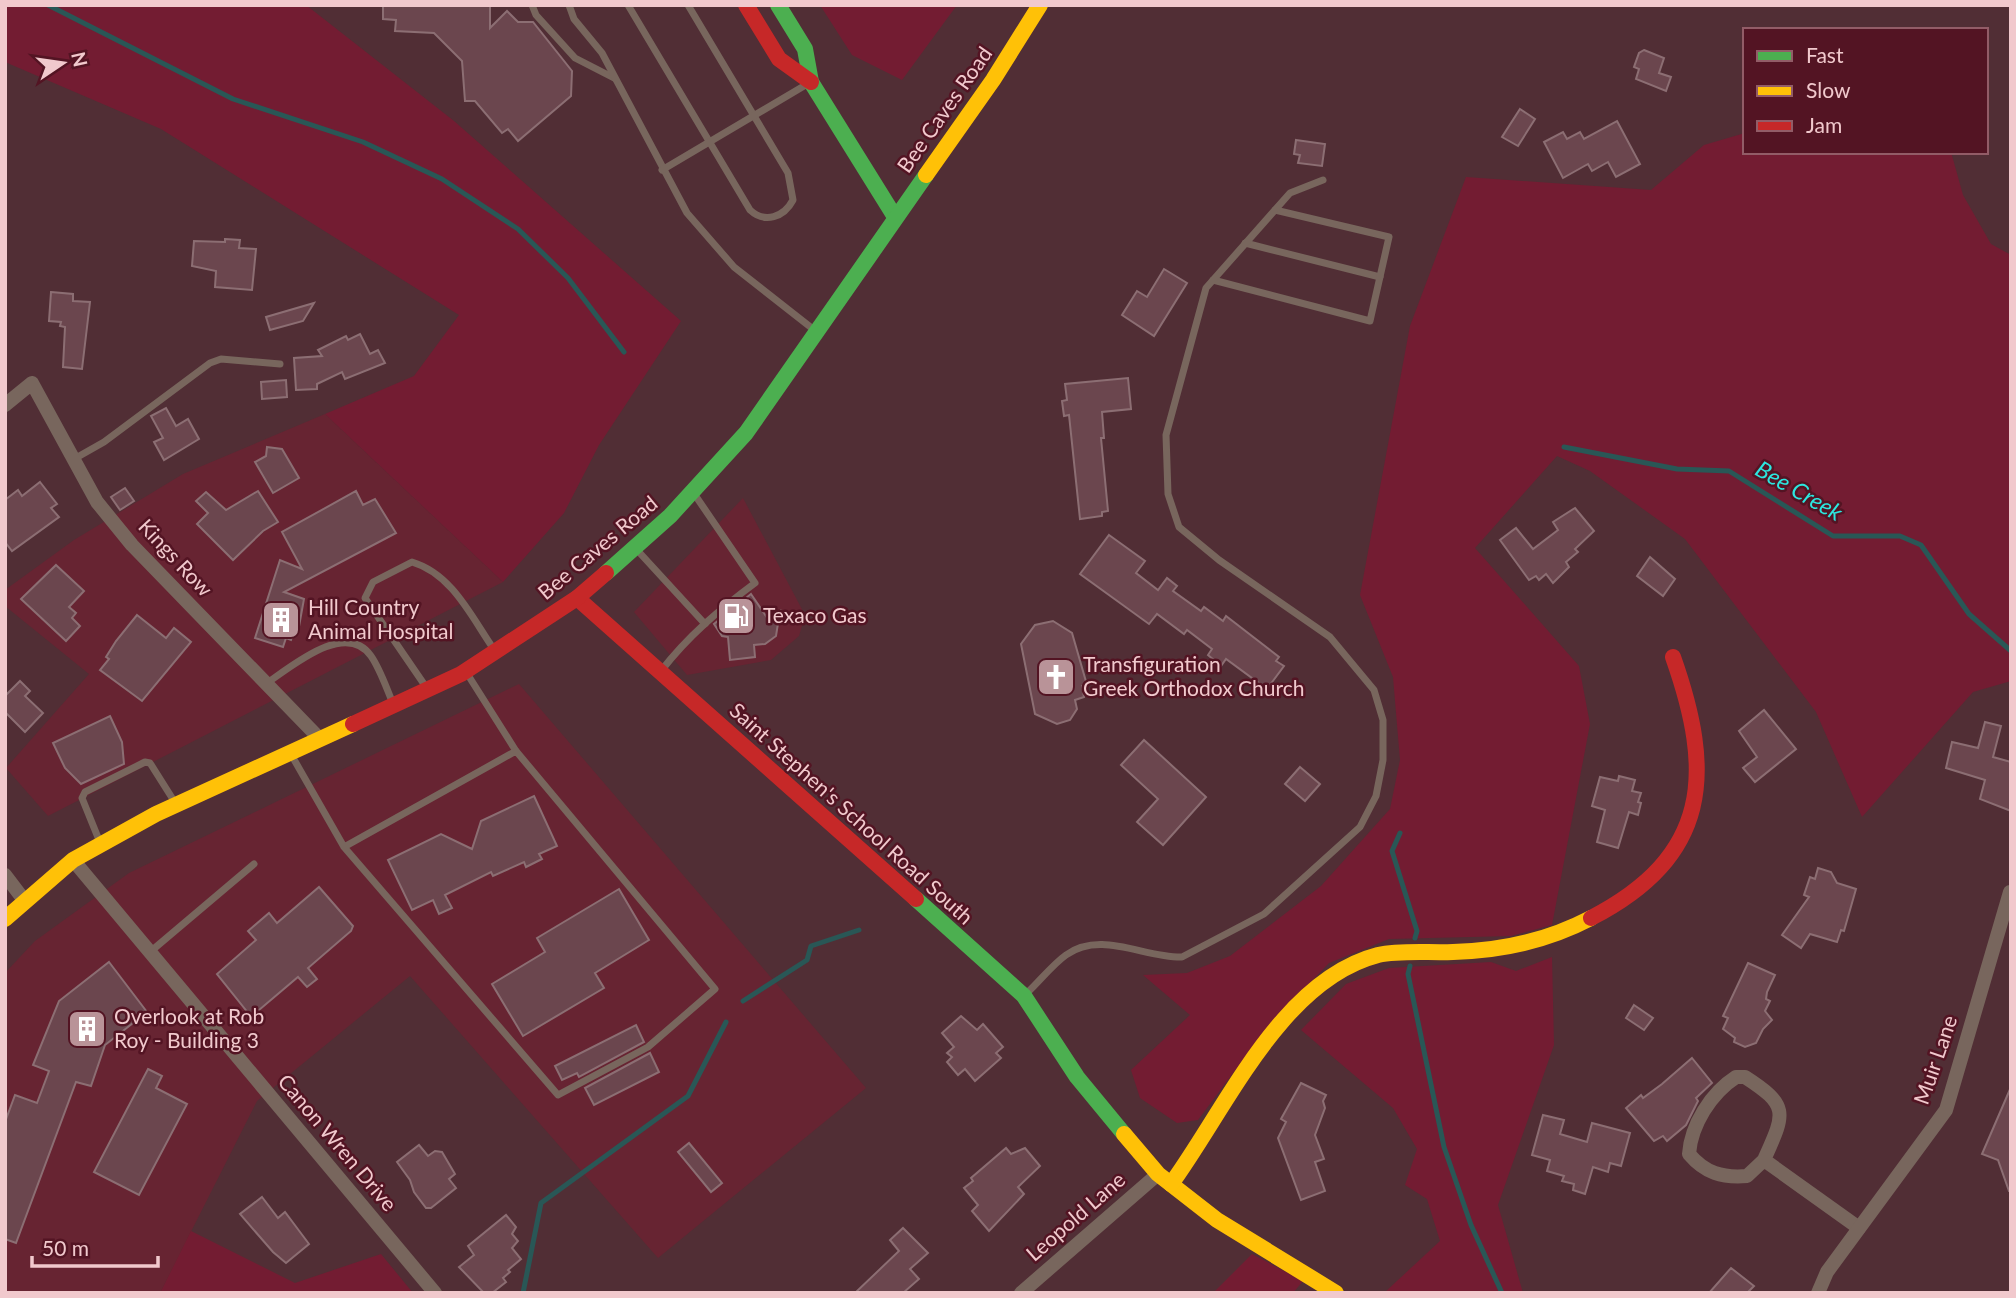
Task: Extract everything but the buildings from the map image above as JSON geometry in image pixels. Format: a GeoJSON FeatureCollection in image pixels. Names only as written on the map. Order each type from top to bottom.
{"type":"FeatureCollection","features":[{"type":"Feature","properties":{"kind":"street"},"geometry":{"type":"LineString","coordinates":[[746,5],[779,59],[811,82]]}},
{"type":"Feature","properties":{"kind":"street"},"geometry":{"type":"LineString","coordinates":[[778,5],[804,49],[811,82],[895,217]]}},
{"type":"Feature","properties":{"kind":"street","name":"Bee Caves Road"},"geometry":{"type":"LineString","coordinates":[[5,919],[73,860],[100,845],[176,805],[466,671],[577,598],[635,548],[693,492],[746,433],[993,80],[1040,5]]}},
{"type":"Feature","properties":{"kind":"street","name":"Kings Row"},"geometry":{"type":"LineString","coordinates":[[5,405],[32,383],[97,502],[132,545],[319,738]]}},
{"type":"Feature","properties":{"kind":"street","name":"Saint Stephen's School Road South"},"geometry":{"type":"LineString","coordinates":[[577,598],[1024,996],[1077,1077],[1164,1179],[1217,1220],[1336,1293]]}},
{"type":"Feature","properties":{"kind":"street"},"geometry":{"type":"LineString","coordinates":[[1164,1179],[1278,1026],[1302,1001],[1348,967],[1363,958],[1379,955],[1509,948],[1543,941],[1599,917],[1641,885],[1665,859],[1686,823],[1699,778],[1693,717],[1673,657]]}},
{"type":"Feature","properties":{"kind":"street","name":"Canon Wren Drive"},"geometry":{"type":"LineString","coordinates":[[73,860],[435,1293]]}},
{"type":"Feature","properties":{"kind":"street"},"geometry":{"type":"LineString","coordinates":[[5,875],[24,900]]}},
{"type":"Feature","properties":{"kind":"street","name":"Muir Lane"},"geometry":{"type":"LineString","coordinates":[[1818,1293],[1828,1272],[1946,1110],[2010,892]]}},
{"type":"Feature","properties":{"kind":"street"},"geometry":{"type":"LineString","coordinates":[[1736,1077],[1745,1077],[1777,1102],[1781,1113],[1764,1160],[1747,1177],[1733,1177],[1701,1168],[1689,1154],[1690,1138],[1707,1106],[1736,1077]]}},
{"type":"Feature","properties":{"kind":"street"},"geometry":{"type":"LineString","coordinates":[[1764,1160],[1859,1228]]}},
{"type":"Feature","properties":{"kind":"street","name":"Leopold Lane"},"geometry":{"type":"LineString","coordinates":[[1021,1293],[1164,1179]]}},
{"type":"Feature","properties":{"kind":"lane"},"geometry":{"type":"LineString","coordinates":[[532,5],[536,15],[575,58],[614,78]]}},
{"type":"Feature","properties":{"kind":"lane"},"geometry":{"type":"LineString","coordinates":[[569,5],[574,19],[602,53],[687,213],[734,267],[816,332]]}},
{"type":"Feature","properties":{"kind":"lane"},"geometry":{"type":"LineString","coordinates":[[628,5],[750,210],[766,218],[782,214],[793,200],[792,183],[688,5]]}},
{"type":"Feature","properties":{"kind":"lane"},"geometry":{"type":"LineString","coordinates":[[662,170],[811,82]]}},
{"type":"Feature","properties":{"kind":"lane"},"geometry":{"type":"LineString","coordinates":[[1024,996],[1066,955],[1080,948],[1110,944],[1168,958],[1182,957],[1264,914],[1360,827],[1376,796],[1383,760],[1383,720],[1374,690],[1330,637],[1219,561],[1179,527],[1168,494],[1166,435],[1206,288],[1290,193],[1322,180]]}},
{"type":"Feature","properties":{"kind":"lane"},"geometry":{"type":"LineString","coordinates":[[1213,280],[1370,321],[1389,237],[1275,210]]}},
{"type":"Feature","properties":{"kind":"lane"},"geometry":{"type":"LineString","coordinates":[[1245,243],[1380,277]]}},
{"type":"Feature","properties":{"kind":"lane"},"geometry":{"type":"LineString","coordinates":[[74,459],[104,442],[211,363],[221,359],[280,364]]}},
{"type":"Feature","properties":{"kind":"lane"},"geometry":{"type":"LineString","coordinates":[[660,672],[678,649],[755,583],[693,492]]}},
{"type":"Feature","properties":{"kind":"lane"},"geometry":{"type":"LineString","coordinates":[[635,548],[705,624]]}},
{"type":"Feature","properties":{"kind":"lane"},"geometry":{"type":"LineString","coordinates":[[428,689],[365,598],[373,582],[412,562],[427,566],[446,579],[495,652]]}},
{"type":"Feature","properties":{"kind":"lane"},"geometry":{"type":"LineString","coordinates":[[266,683],[335,642],[349,642],[371,656],[394,705]]}},
{"type":"Feature","properties":{"kind":"lane"},"geometry":{"type":"LineString","coordinates":[[290,752],[344,847],[558,1095],[648,1047],[715,989],[516,751],[466,671]]}},
{"type":"Feature","properties":{"kind":"lane"},"geometry":{"type":"LineString","coordinates":[[344,847],[516,751]]}},
{"type":"Feature","properties":{"kind":"lane"},"geometry":{"type":"LineString","coordinates":[[100,845],[82,798],[85,792],[145,761],[150,763],[176,805]]}},
{"type":"Feature","properties":{"kind":"lane"},"geometry":{"type":"LineString","coordinates":[[150,952],[254,864]]}},
{"type":"Feature","properties":{"kind":"shaded area"},"geometry":{"type":"Polygon","coordinates":[[[5,5],[306,5],[454,121],[681,321],[599,445],[564,513],[503,582],[325,414],[414,376],[459,315],[161,129],[5,62],[5,5]]]}},
{"type":"Feature","properties":{"kind":"shaded area"},"geometry":{"type":"Polygon","coordinates":[[[820,5],[957,5],[902,80],[852,55],[820,5]]]}},
{"type":"Feature","properties":{"kind":"shaded area"},"geometry":{"type":"Polygon","coordinates":[[[1743,134],[1743,154],[1952,154],[1963,195],[1991,244],[2011,255],[2011,681],[1973,692],[1862,817],[1816,712],[1685,539],[1590,471],[1557,456],[1475,548],[1579,666],[1590,724],[1552,925],[1511,936],[1389,939],[1329,963],[1266,1029],[1198,1120],[1177,1123],[1140,1098],[1131,1070],[1190,1015],[1143,975],[1187,973],[1230,956],[1321,886],[1390,809],[1400,760],[1393,677],[1360,595],[1410,326],[1466,177],[1651,190],[1704,145],[1743,134]]]}},
{"type":"Feature","properties":{"kind":"shaded area"},"geometry":{"type":"Polygon","coordinates":[[[325,414],[503,582],[48,816],[6,768],[89,674],[5,606],[5,590],[74,540],[183,474],[325,414]]]}},
{"type":"Feature","properties":{"kind":"shaded area"},"geometry":{"type":"Polygon","coordinates":[[[743,498],[805,615],[799,636],[771,660],[687,675],[634,612],[743,498]]]}},
{"type":"Feature","properties":{"kind":"shaded area"},"geometry":{"type":"Polygon","coordinates":[[[519,684],[866,1088],[658,1258],[410,976],[257,1101],[160,1293],[5,1293],[5,973],[35,941],[129,873],[519,684]]]}},
{"type":"Feature","properties":{"kind":"shaded area"},"geometry":{"type":"Polygon","coordinates":[[[1552,957],[1554,1045],[1498,1205],[1523,1293],[1384,1293],[1440,1241],[1427,1199],[1405,1185],[1417,1149],[1393,1108],[1301,1030],[1346,984],[1389,968],[1491,962],[1516,971],[1552,957]]]}},
{"type":"Feature","properties":{"kind":"shaded area"},"geometry":{"type":"Polygon","coordinates":[[[191,1231],[295,1283],[381,1254],[413,1293],[160,1293],[191,1231]]]}},
{"type":"Feature","properties":{"kind":"shaded area"},"geometry":{"type":"Polygon","coordinates":[[[1252,1254],[1303,1281],[1293,1293],[1213,1293],[1252,1254]]]}},
{"type":"Feature","properties":{"kind":"waterway"},"geometry":{"type":"LineString","coordinates":[[48,5],[233,99],[363,142],[442,179],[518,229],[568,278],[624,352]]}},
{"type":"Feature","properties":{"kind":"waterway","name":"Bee Creek"},"geometry":{"type":"LineString","coordinates":[[1564,447],[1677,469],[1729,471],[1833,536],[1900,536],[1921,545],[1969,614],[2011,651]]}},
{"type":"Feature","properties":{"kind":"waterway"},"geometry":{"type":"LineString","coordinates":[[1400,833],[1392,851],[1417,931],[1415,938]]}},
{"type":"Feature","properties":{"kind":"waterway"},"geometry":{"type":"LineString","coordinates":[[743,1001],[807,960],[811,946],[859,930]]}},
{"type":"Feature","properties":{"kind":"waterway"},"geometry":{"type":"LineString","coordinates":[[1410,966],[1408,974],[1444,1147],[1471,1225],[1502,1293]]}},
{"type":"Feature","properties":{"kind":"waterway"},"geometry":{"type":"LineString","coordinates":[[523,1293],[541,1203],[688,1096],[726,1022]]}},
{"type":"Feature","properties":{"kind":"traffic: fast"},"geometry":{"type":"LineString","coordinates":[[778,5],[805,49],[811,82],[895,217]]}},
{"type":"Feature","properties":{"kind":"traffic: fast"},"geometry":{"type":"LineString","coordinates":[[606,573],[670,516],[746,433],[926,175]]}},
{"type":"Feature","properties":{"kind":"traffic: fast"},"geometry":{"type":"LineString","coordinates":[[916,899],[1024,996],[1077,1077],[1124,1134]]}},
{"type":"Feature","properties":{"kind":"traffic: slow"},"geometry":{"type":"LineString","coordinates":[[926,175],[993,80],[1040,5]]}},
{"type":"Feature","properties":{"kind":"traffic: slow"},"geometry":{"type":"LineString","coordinates":[[5,919],[73,860],[156,814],[353,724]]}},
{"type":"Feature","properties":{"kind":"traffic: slow"},"geometry":{"type":"LineString","coordinates":[[1171,1184],[1235,1085],[1284,1019],[1312,991],[1344,969],[1387,953],[1471,951],[1507,947],[1541,939],[1591,918]]}},
{"type":"Feature","properties":{"kind":"traffic: slow"},"geometry":{"type":"LineString","coordinates":[[1124,1134],[1158,1174],[1217,1220],[1336,1293]]}},
{"type":"Feature","properties":{"kind":"traffic: jam"},"geometry":{"type":"LineString","coordinates":[[746,5],[779,59],[811,82]]}},
{"type":"Feature","properties":{"kind":"traffic: jam"},"geometry":{"type":"LineString","coordinates":[[353,724],[461,674],[577,598],[606,573]]}},
{"type":"Feature","properties":{"kind":"traffic: jam"},"geometry":{"type":"LineString","coordinates":[[577,598],[916,899]]}},
{"type":"Feature","properties":{"kind":"traffic: jam"},"geometry":{"type":"LineString","coordinates":[[1591,918],[1631,894],[1660,867],[1680,839],[1692,808],[1697,774],[1694,738],[1673,657]]}},
{"type":"Feature","properties":{"kind":"place","name":"Texaco Gas"},"geometry":{"type":"Point","coordinates":[736,616]}},
{"type":"Feature","properties":{"kind":"place","name":"Hill Country Animal Hospital"},"geometry":{"type":"Point","coordinates":[281,620]}},
{"type":"Feature","properties":{"kind":"place","name":"Transfiguration Greek Orthodox Church"},"geometry":{"type":"Point","coordinates":[1056,677]}},
{"type":"Feature","properties":{"kind":"place","name":"Overlook at Rob Roy - Building 3"},"geometry":{"type":"Point","coordinates":[87,1029]}}]}
